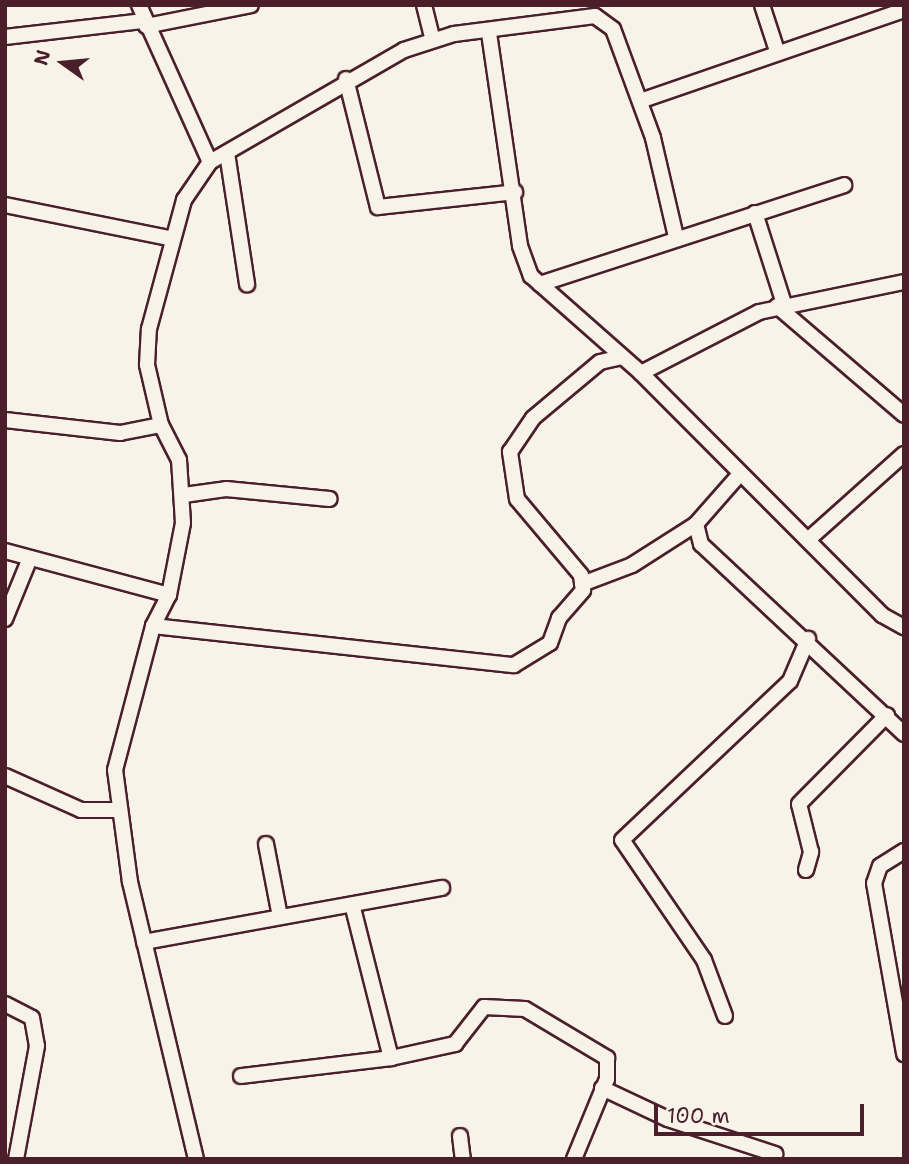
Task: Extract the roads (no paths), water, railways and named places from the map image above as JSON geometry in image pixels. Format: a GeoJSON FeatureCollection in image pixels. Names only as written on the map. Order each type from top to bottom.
{"type":"FeatureCollection","features":[{"type":"Feature","properties":{"kind":"street"},"geometry":{"type":"LineString","coordinates":[[139,5],[145,24],[209,162]]}},
{"type":"Feature","properties":{"kind":"street"},"geometry":{"type":"LineString","coordinates":[[5,37],[145,24],[251,5]]}},
{"type":"Feature","properties":{"kind":"street"},"geometry":{"type":"LineString","coordinates":[[424,5],[433,40]]}},
{"type":"Feature","properties":{"kind":"street"},"geometry":{"type":"LineString","coordinates":[[762,5],[777,51]]}},
{"type":"Feature","properties":{"kind":"street"},"geometry":{"type":"LineString","coordinates":[[640,101],[777,51],[904,10]]}},
{"type":"Feature","properties":{"kind":"street"},"geometry":{"type":"LineString","coordinates":[[196,1159],[144,942],[114,769],[153,625],[169,595],[184,495],[179,460],[160,425],[147,365],[149,329],[169,238],[209,162],[346,79],[433,40],[489,33],[595,11],[613,29],[640,101],[676,237]]}},
{"type":"Feature","properties":{"kind":"street"},"geometry":{"type":"LineString","coordinates":[[489,33],[525,263],[540,284],[641,373],[739,475],[810,538],[882,615],[904,627]]}},
{"type":"Feature","properties":{"kind":"street"},"geometry":{"type":"LineString","coordinates":[[346,79],[359,110],[378,207],[515,192]]}},
{"type":"Feature","properties":{"kind":"street"},"geometry":{"type":"LineString","coordinates":[[227,153],[247,284]]}},
{"type":"Feature","properties":{"kind":"street"},"geometry":{"type":"LineString","coordinates":[[540,284],[676,237],[844,185]]}},
{"type":"Feature","properties":{"kind":"street"},"geometry":{"type":"LineString","coordinates":[[5,205],[169,238]]}},
{"type":"Feature","properties":{"kind":"street"},"geometry":{"type":"LineString","coordinates":[[755,213],[781,305],[904,415]]}},
{"type":"Feature","properties":{"kind":"street"},"geometry":{"type":"LineString","coordinates":[[641,373],[781,305],[904,282]]}},
{"type":"Feature","properties":{"kind":"street"},"geometry":{"type":"LineString","coordinates":[[600,362],[607,344]]}},
{"type":"Feature","properties":{"kind":"street"},"geometry":{"type":"LineString","coordinates":[[582,584],[517,499],[508,466],[515,440],[533,418],[600,362],[622,357]]}},
{"type":"Feature","properties":{"kind":"street"},"geometry":{"type":"LineString","coordinates":[[5,420],[120,433],[160,425]]}},
{"type":"Feature","properties":{"kind":"street"},"geometry":{"type":"LineString","coordinates":[[810,538],[904,454]]}},
{"type":"Feature","properties":{"kind":"street"},"geometry":{"type":"LineString","coordinates":[[153,625],[508,667],[550,643],[582,584],[632,565],[696,524],[739,475]]}},
{"type":"Feature","properties":{"kind":"street"},"geometry":{"type":"LineString","coordinates":[[184,495],[226,489],[330,499]]}},
{"type":"Feature","properties":{"kind":"street"},"geometry":{"type":"LineString","coordinates":[[696,524],[709,554],[808,639],[904,734]]}},
{"type":"Feature","properties":{"kind":"street"},"geometry":{"type":"LineString","coordinates":[[5,551],[169,595]]}},
{"type":"Feature","properties":{"kind":"street"},"geometry":{"type":"LineString","coordinates":[[5,619],[30,558]]}},
{"type":"Feature","properties":{"kind":"street"},"geometry":{"type":"LineString","coordinates":[[724,1016],[704,960],[622,840],[790,681],[808,639]]}},
{"type":"Feature","properties":{"kind":"street"},"geometry":{"type":"LineString","coordinates":[[806,870],[811,852],[799,804],[887,715]]}},
{"type":"Feature","properties":{"kind":"street"},"geometry":{"type":"LineString","coordinates":[[7,780],[81,810],[119,810]]}},
{"type":"Feature","properties":{"kind":"street"},"geometry":{"type":"LineString","coordinates":[[266,844],[280,917]]}},
{"type":"Feature","properties":{"kind":"street"},"geometry":{"type":"LineString","coordinates":[[904,851],[880,866],[874,883],[904,1053]]}},
{"type":"Feature","properties":{"kind":"street"},"geometry":{"type":"LineString","coordinates":[[144,942],[280,917],[352,908],[442,888]]}},
{"type":"Feature","properties":{"kind":"street"},"geometry":{"type":"LineString","coordinates":[[352,908],[391,1058]]}},
{"type":"Feature","properties":{"kind":"street"},"geometry":{"type":"LineString","coordinates":[[5,1004],[32,1018],[37,1046],[16,1159]]}},
{"type":"Feature","properties":{"kind":"street"},"geometry":{"type":"LineString","coordinates":[[241,1076],[391,1058],[455,1044],[484,1007],[525,1009],[607,1058],[602,1088],[574,1159]]}},
{"type":"Feature","properties":{"kind":"street"},"geometry":{"type":"LineString","coordinates":[[602,1088],[668,1119],[775,1154]]}},
{"type":"Feature","properties":{"kind":"street"},"geometry":{"type":"LineString","coordinates":[[460,1136],[463,1159]]}}]}
